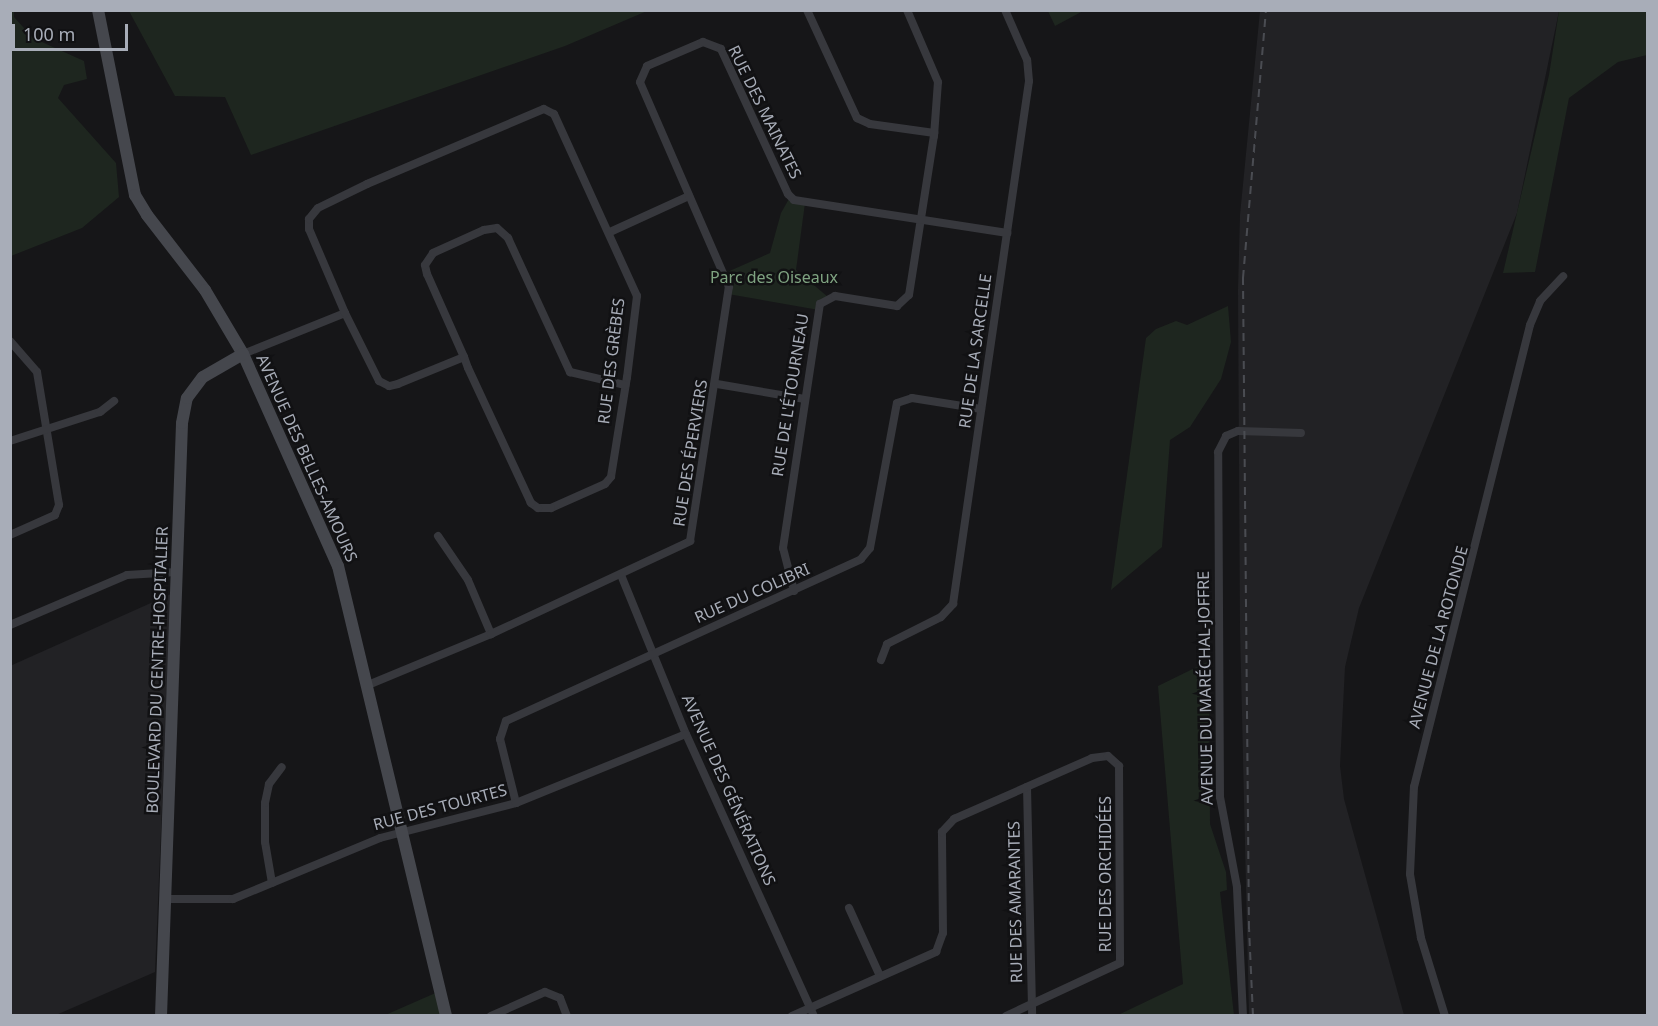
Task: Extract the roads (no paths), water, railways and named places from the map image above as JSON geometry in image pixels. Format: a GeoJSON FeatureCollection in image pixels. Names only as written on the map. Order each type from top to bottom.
{"type":"FeatureCollection","features":[{"type":"Feature","properties":{"kind":"street","name":"AVENUE DES BELLES-AMOURS"},"geometry":{"type":"LineString","coordinates":[[98,10],[135,195],[147,215],[206,290],[243,354],[338,566],[447,1016]]}},
{"type":"Feature","properties":{"kind":"street"},"geometry":{"type":"LineString","coordinates":[[807,10],[857,118],[870,124],[934,133]]}},
{"type":"Feature","properties":{"kind":"street","name":"RUE DE L'ÉTOURNEAU"},"geometry":{"type":"LineString","coordinates":[[794,591],[783,548],[820,304],[835,296],[897,306],[909,295],[934,133],[937,75],[908,10]]}},
{"type":"Feature","properties":{"kind":"street","name":"RUE DE LA SARCELLE"},"geometry":{"type":"LineString","coordinates":[[881,660],[887,644],[941,617],[953,604],[1029,81],[1027,60],[1005,10]]}},
{"type":"Feature","properties":{"kind":"street","name":"RUE DES MAINATES"},"geometry":{"type":"LineString","coordinates":[[641,72],[647,66],[703,42],[713,43],[721,49],[790,197],[801,203],[1007,234]]}},
{"type":"Feature","properties":{"kind":"street","name":"RUE DES ÉPERVIERS"},"geometry":{"type":"LineString","coordinates":[[368,685],[491,634],[690,541],[717,384],[728,281],[640,82],[641,72]]}},
{"type":"Feature","properties":{"kind":"street","name":"RUE DES GRÈBES"},"geometry":{"type":"LineString","coordinates":[[539,109],[554,114],[610,232],[637,296],[626,385],[609,481],[551,508],[538,508],[531,503],[464,357],[389,386],[376,376],[345,313],[309,228],[313,211],[539,109]]}},
{"type":"Feature","properties":{"kind":"street"},"geometry":{"type":"LineString","coordinates":[[610,232],[689,196]]}},
{"type":"Feature","properties":{"kind":"street"},"geometry":{"type":"LineString","coordinates":[[464,357],[425,265],[433,253],[484,230],[497,228],[508,238],[570,372],[626,385]]}},
{"type":"Feature","properties":{"kind":"street","name":"AVENUE DE LA ROTONDE"},"geometry":{"type":"LineString","coordinates":[[1445,1016],[1421,938],[1410,874],[1414,787],[1530,325],[1540,301],[1563,276]]}},
{"type":"Feature","properties":{"kind":"street"},"geometry":{"type":"LineString","coordinates":[[243,354],[345,313]]}},
{"type":"Feature","properties":{"kind":"street"},"geometry":{"type":"LineString","coordinates":[[10,341],[37,372],[59,505],[55,515],[10,535]]}},
{"type":"Feature","properties":{"kind":"street","name":"BOULEVARD DU CENTRE-HOSPITALIER"},"geometry":{"type":"LineString","coordinates":[[161,1016],[182,423],[187,398],[203,377],[243,354]]}},
{"type":"Feature","properties":{"kind":"street"},"geometry":{"type":"LineString","coordinates":[[717,384],[805,399]]}},
{"type":"Feature","properties":{"kind":"street","name":"RUE DU COLIBRI"},"geometry":{"type":"LineString","coordinates":[[516,803],[500,739],[503,724],[652,653],[861,559],[870,548],[897,403],[912,398],[981,409]]}},
{"type":"Feature","properties":{"kind":"street"},"geometry":{"type":"LineString","coordinates":[[10,441],[100,412],[114,401]]}},
{"type":"Feature","properties":{"kind":"street","name":"AVENUE DU MARÉCHAL-JOFFRE"},"geometry":{"type":"LineString","coordinates":[[1243,1016],[1237,886],[1220,797],[1218,452],[1226,436],[1238,431],[1301,433]]}},
{"type":"Feature","properties":{"kind":"street"},"geometry":{"type":"LineString","coordinates":[[438,536],[468,580],[491,634]]}},
{"type":"Feature","properties":{"kind":"street"},"geometry":{"type":"LineString","coordinates":[[10,625],[127,575],[176,572]]}},
{"type":"Feature","properties":{"kind":"street","name":"AVENUE DES GÉNÉRATIONS"},"geometry":{"type":"LineString","coordinates":[[621,575],[686,735],[812,1012]]}},
{"type":"Feature","properties":{"kind":"street","name":"RUE DES TOURTES"},"geometry":{"type":"LineString","coordinates":[[165,899],[223,901],[403,830],[516,803],[686,735]]}},
{"type":"Feature","properties":{"kind":"street","name":"RUE DES ORCHIDÉES"},"geometry":{"type":"LineString","coordinates":[[1006,1016],[1120,963],[1119,766],[1108,756],[1092,758],[1027,787]]}},
{"type":"Feature","properties":{"kind":"street"},"geometry":{"type":"LineString","coordinates":[[272,883],[264,842],[265,803],[269,784],[282,767]]}},
{"type":"Feature","properties":{"kind":"street"},"geometry":{"type":"LineString","coordinates":[[792,1016],[812,1012],[880,976],[936,952],[941,944],[942,832],[954,819],[1027,787]]}},
{"type":"Feature","properties":{"kind":"street","name":"RUE DES AMARANTES"},"geometry":{"type":"LineString","coordinates":[[1027,787],[1032,1016]]}},
{"type":"Feature","properties":{"kind":"street"},"geometry":{"type":"LineString","coordinates":[[849,908],[880,976]]}},
{"type":"Feature","properties":{"kind":"street"},"geometry":{"type":"LineString","coordinates":[[491,1016],[545,992],[560,998],[567,1016]]}},
{"type":"Feature","properties":{"kind":"railway"},"geometry":{"type":"LineString","coordinates":[[1253,1016],[1249,929],[1243,278],[1266,10]]}},
{"type":"Feature","properties":{"kind":"park label","name":"Parc des Oiseaux"},"geometry":{"type":"Point","coordinates":[774,277]}}]}
